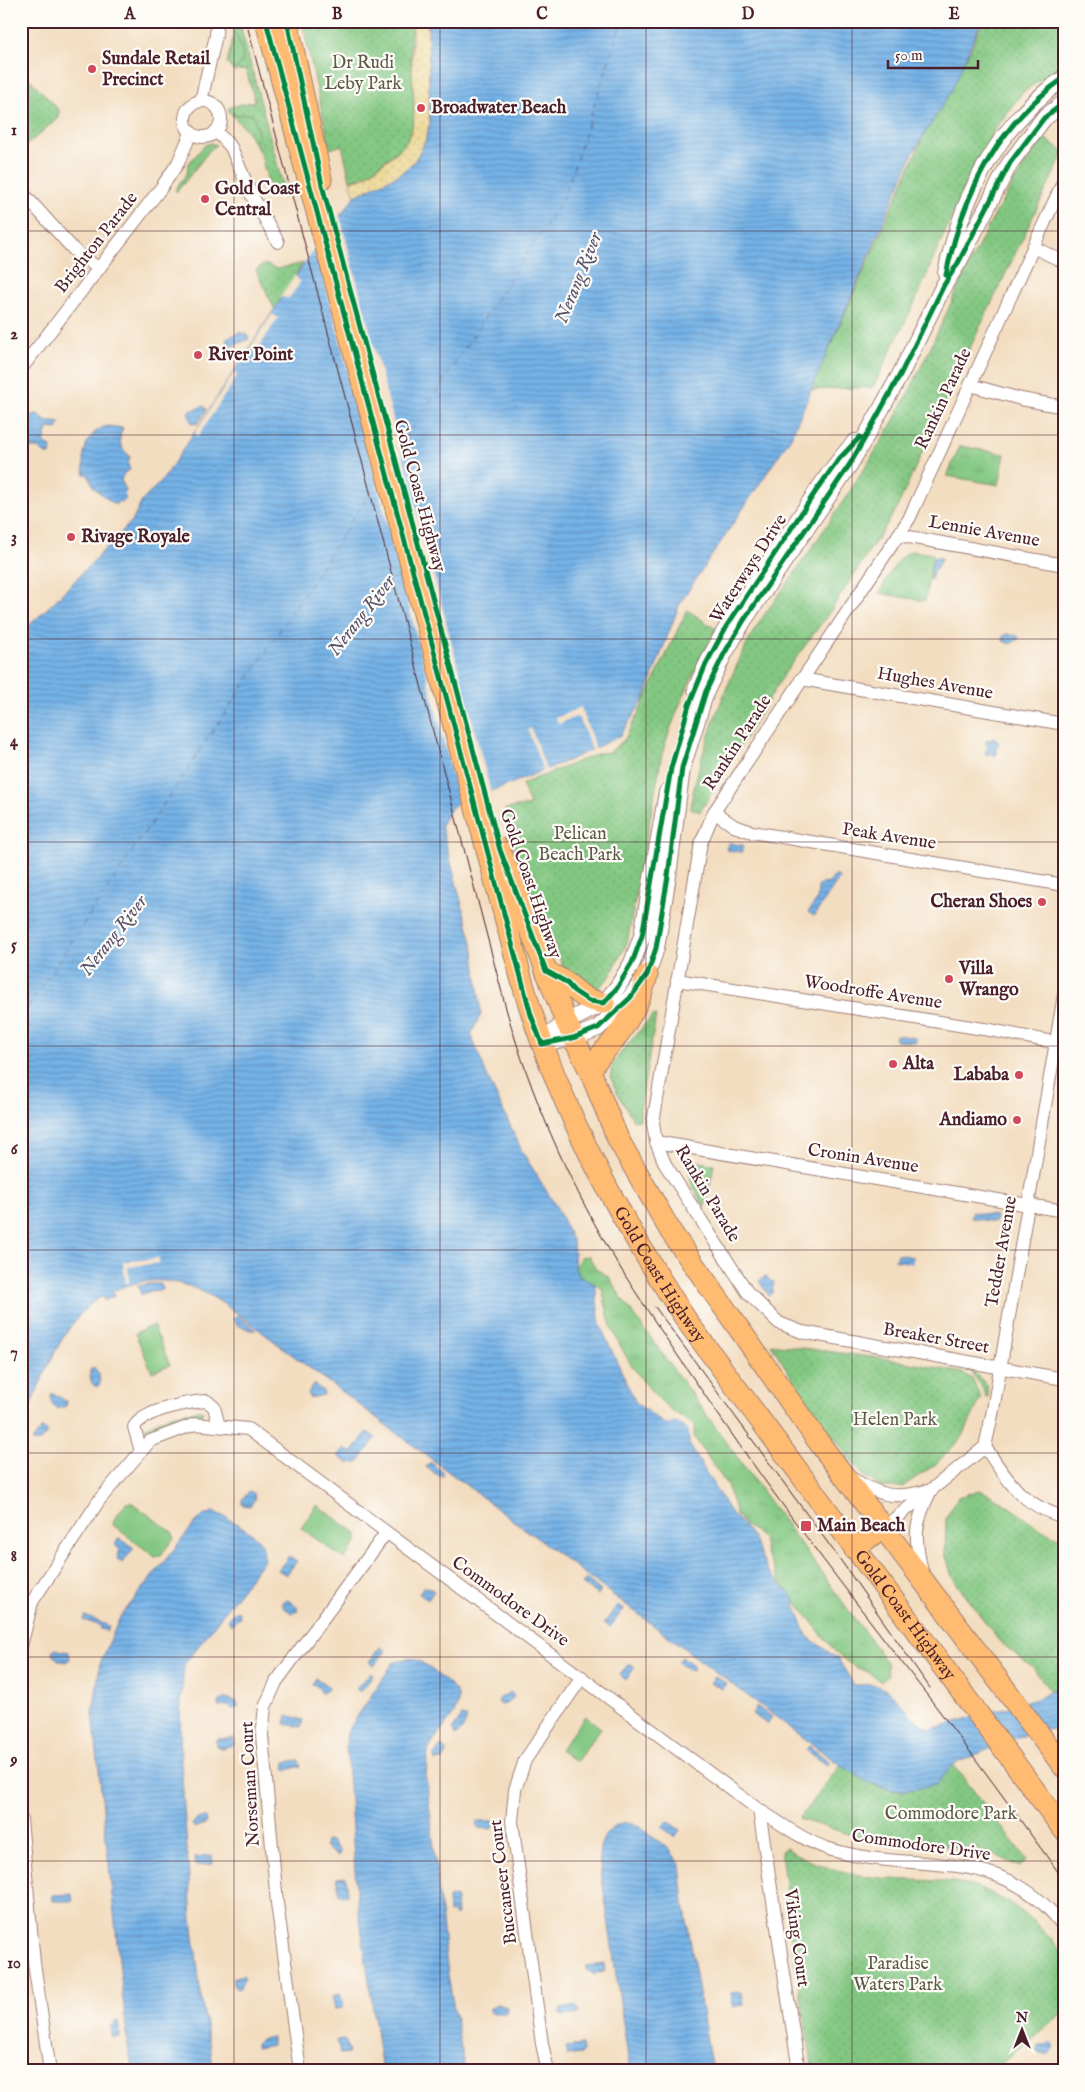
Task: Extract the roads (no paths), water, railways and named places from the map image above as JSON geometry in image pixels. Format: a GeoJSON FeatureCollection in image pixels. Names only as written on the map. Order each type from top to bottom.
{"type":"FeatureCollection","features":[{"type":"Feature","properties":{"kind":"highway","name":"Gold Coast Highway"},"geometry":{"type":"LineString","coordinates":[[266,21],[316,187],[485,816],[522,981],[542,1043],[587,1150],[618,1210],[661,1282],[689,1324],[854,1550],[1064,1830]]}},
{"type":"Feature","properties":{"kind":"highway","name":"Gold Coast Highway"},"geometry":{"type":"LineString","coordinates":[[287,21],[316,187]]}},
{"type":"Feature","properties":{"kind":"highway","name":"Gold Coast Highway"},"geometry":{"type":"LineString","coordinates":[[485,816],[570,1030],[590,1071],[624,1152],[672,1232],[841,1472],[1058,1759]]}},
{"type":"Feature","properties":{"kind":"highway"},"geometry":{"type":"LineString","coordinates":[[546,971],[566,982],[574,991],[589,1000],[604,1002]]}},
{"type":"Feature","properties":{"kind":"highway"},"geometry":{"type":"LineString","coordinates":[[590,1071],[595,1059],[613,1041],[633,1013],[642,995],[647,975]]}},
{"type":"Feature","properties":{"kind":"main road"},"geometry":{"type":"LineString","coordinates":[[854,1550],[883,1528]]}},
{"type":"Feature","properties":{"kind":"street"},"geometry":{"type":"LineString","coordinates":[[201,101],[216,35],[217,21]]}},
{"type":"Feature","properties":{"kind":"street","name":"Waterways Drive"},"geometry":{"type":"LineString","coordinates":[[944,285],[953,244],[972,194],[989,158],[1024,110],[1063,79]]}},
{"type":"Feature","properties":{"kind":"street"},"geometry":{"type":"LineString","coordinates":[[201,101],[212,103],[219,111],[221,121],[216,131],[207,137],[196,136],[186,126],[186,112],[192,104],[201,101]]}},
{"type":"Feature","properties":{"kind":"street","name":"Waterways Drive"},"geometry":{"type":"LineString","coordinates":[[570,1030],[598,1028],[611,1018],[630,998],[647,975],[656,948],[668,876],[682,768],[706,691],[724,654],[744,620],[850,464],[901,373],[944,285],[962,255],[1010,163],[1044,118],[1064,103]]}},
{"type":"Feature","properties":{"kind":"street"},"geometry":{"type":"LineString","coordinates":[[216,131],[231,147],[250,192],[278,242]]}},
{"type":"Feature","properties":{"kind":"street","name":"Brighton Parade"},"geometry":{"type":"LineString","coordinates":[[21,369],[161,188],[178,163],[191,133]]}},
{"type":"Feature","properties":{"kind":"street","name":"Rankin Parade"},"geometry":{"type":"LineString","coordinates":[[802,1332],[779,1323],[748,1293],[666,1164],[656,1142],[653,1123],[701,843],[714,812],[909,519],[1064,180]]}},
{"type":"Feature","properties":{"kind":"street"},"geometry":{"type":"LineString","coordinates":[[21,191],[74,250],[99,269]]}},
{"type":"Feature","properties":{"kind":"street"},"geometry":{"type":"LineString","coordinates":[[1033,248],[1064,262]]}},
{"type":"Feature","properties":{"kind":"street"},"geometry":{"type":"LineString","coordinates":[[970,385],[1021,400],[1064,407]]}},
{"type":"Feature","properties":{"kind":"street","name":"Waterways Drive"},"geometry":{"type":"LineString","coordinates":[[570,1030],[604,1002],[617,988],[632,964],[642,936],[671,768],[689,705],[706,664],[726,627],[816,491],[840,458],[874,422]]}},
{"type":"Feature","properties":{"kind":"street","name":"Lennie Avenue"},"geometry":{"type":"LineString","coordinates":[[898,535],[1064,565]]}},
{"type":"Feature","properties":{"kind":"street","name":"Hughes Avenue"},"geometry":{"type":"LineString","coordinates":[[801,679],[1064,724]]}},
{"type":"Feature","properties":{"kind":"street","name":"Peak Avenue"},"geometry":{"type":"LineString","coordinates":[[714,812],[734,826],[747,831],[1064,885]]}},
{"type":"Feature","properties":{"kind":"street","name":"Woodroffe Avenue"},"geometry":{"type":"LineString","coordinates":[[677,980],[1060,1043]]}},
{"type":"Feature","properties":{"kind":"street","name":"Tedder Avenue"},"geometry":{"type":"LineString","coordinates":[[985,1447],[1028,1205],[1060,1043],[1064,995]]}},
{"type":"Feature","properties":{"kind":"street"},"geometry":{"type":"LineString","coordinates":[[542,1043],[570,1030]]}},
{"type":"Feature","properties":{"kind":"street","name":"Cronin Avenue"},"geometry":{"type":"LineString","coordinates":[[656,1142],[1064,1211]]}},
{"type":"Feature","properties":{"kind":"street","name":"Breaker Street"},"geometry":{"type":"LineString","coordinates":[[802,1332],[1064,1379]]}},
{"type":"Feature","properties":{"kind":"street"},"geometry":{"type":"LineString","coordinates":[[141,1451],[134,1427],[144,1416],[191,1402],[207,1401],[214,1407],[220,1426]]}},
{"type":"Feature","properties":{"kind":"street","name":"Commodore Drive"},"geometry":{"type":"LineString","coordinates":[[21,1646],[32,1602],[100,1498],[150,1441],[195,1424],[248,1429],[759,1810],[800,1835],[828,1848],[886,1861],[948,1864],[992,1873],[1013,1882],[1029,1892],[1064,1927]]}},
{"type":"Feature","properties":{"kind":"street"},"geometry":{"type":"LineString","coordinates":[[883,1528],[985,1447],[1010,1484],[1023,1497],[1042,1509],[1064,1517]]}},
{"type":"Feature","properties":{"kind":"street"},"geometry":{"type":"LineString","coordinates":[[841,1472],[871,1489],[889,1495],[905,1496],[931,1490]]}},
{"type":"Feature","properties":{"kind":"street"},"geometry":{"type":"LineString","coordinates":[[924,1581],[917,1550],[916,1530],[920,1514],[931,1490]]}},
{"type":"Feature","properties":{"kind":"street","name":"Norseman Court"},"geometry":{"type":"LineString","coordinates":[[300,2071],[277,1903],[262,1735],[265,1707],[276,1682],[386,1533]]}},
{"type":"Feature","properties":{"kind":"street","name":"Buccaneer Court"},"geometry":{"type":"LineString","coordinates":[[548,2071],[541,2034],[512,1821],[515,1790],[525,1760],[582,1677]]}},
{"type":"Feature","properties":{"kind":"street","name":"Viking Court"},"geometry":{"type":"LineString","coordinates":[[759,1810],[799,2071]]}},
{"type":"Feature","properties":{"kind":"street"},"geometry":{"type":"LineString","coordinates":[[21,1819],[34,1963],[50,2071]]}},
{"type":"Feature","properties":{"kind":"water","name":"Nerang River"},"geometry":{"type":"Polygon","coordinates":[[[428,21],[981,21],[952,90],[913,153],[791,437],[680,603],[644,699],[620,736],[572,759],[500,788],[464,799],[452,807],[441,825],[474,950],[481,1014],[471,1035],[487,1076],[523,1153],[557,1208],[573,1242],[575,1268],[580,1277],[595,1284],[600,1325],[636,1403],[666,1425],[675,1422],[688,1430],[689,1444],[728,1509],[753,1537],[767,1570],[792,1596],[807,1636],[838,1659],[854,1685],[871,1685],[884,1689],[923,1726],[931,1729],[1040,1698],[1064,1682],[1064,1726],[1018,1737],[954,1764],[936,1785],[910,1790],[891,1790],[867,1782],[840,1765],[240,1315],[202,1291],[181,1284],[160,1281],[137,1283],[112,1291],[114,1296],[104,1301],[102,1296],[88,1307],[63,1337],[44,1374],[21,1428],[21,633],[53,603],[133,520],[142,501],[164,478],[303,265],[355,196],[400,174],[414,162],[425,142],[430,123],[428,21]]]}},
{"type":"Feature","properties":{"kind":"water"},"geometry":{"type":"Polygon","coordinates":[[[241,332],[242,335],[246,333],[249,339],[230,347],[226,338],[241,332]]]}},
{"type":"Feature","properties":{"kind":"water"},"geometry":{"type":"Polygon","coordinates":[[[203,406],[207,409],[197,424],[192,423],[188,412],[203,406]]]}},
{"type":"Feature","properties":{"kind":"water"},"geometry":{"type":"Polygon","coordinates":[[[38,414],[47,422],[60,422],[57,429],[48,428],[44,443],[51,447],[50,455],[44,453],[39,448],[29,448],[26,444],[29,431],[28,420],[33,415],[38,414]]]}},
{"type":"Feature","properties":{"kind":"water"},"geometry":{"type":"Polygon","coordinates":[[[108,426],[123,428],[120,444],[130,456],[128,464],[130,470],[124,473],[121,480],[126,490],[124,495],[126,499],[123,502],[119,501],[115,505],[94,488],[88,474],[85,475],[83,460],[86,445],[90,438],[100,429],[108,426]]]}},
{"type":"Feature","properties":{"kind":"water"},"geometry":{"type":"Polygon","coordinates":[[[933,557],[942,558],[930,580],[933,557]]]}},
{"type":"Feature","properties":{"kind":"water"},"geometry":{"type":"Polygon","coordinates":[[[1007,634],[1018,636],[1019,639],[1010,644],[1003,641],[1003,636],[1007,634]]]}},
{"type":"Feature","properties":{"kind":"water"},"geometry":{"type":"Polygon","coordinates":[[[995,738],[999,742],[997,754],[994,756],[991,753],[987,755],[985,753],[988,748],[985,741],[995,738]]]}},
{"type":"Feature","properties":{"kind":"water"},"geometry":{"type":"Polygon","coordinates":[[[728,843],[743,845],[742,852],[726,850],[728,843]]]}},
{"type":"Feature","properties":{"kind":"water"},"geometry":{"type":"Polygon","coordinates":[[[835,875],[840,878],[814,916],[808,912],[817,900],[818,887],[829,883],[835,875]]]}},
{"type":"Feature","properties":{"kind":"water"},"geometry":{"type":"Polygon","coordinates":[[[896,1035],[916,1038],[916,1042],[895,1041],[896,1035]]]}},
{"type":"Feature","properties":{"kind":"water"},"geometry":{"type":"Polygon","coordinates":[[[972,1212],[996,1216],[995,1222],[971,1218],[972,1212]]]}},
{"type":"Feature","properties":{"kind":"water"},"geometry":{"type":"Polygon","coordinates":[[[897,1254],[913,1257],[912,1263],[895,1260],[897,1254]]]}},
{"type":"Feature","properties":{"kind":"water"},"geometry":{"type":"Polygon","coordinates":[[[766,1276],[770,1281],[774,1282],[772,1293],[769,1296],[759,1281],[766,1276]]]}},
{"type":"Feature","properties":{"kind":"water"},"geometry":{"type":"Polygon","coordinates":[[[161,1284],[162,1290],[150,1291],[141,1295],[138,1286],[161,1284]]]}},
{"type":"Feature","properties":{"kind":"water"},"geometry":{"type":"Polygon","coordinates":[[[237,1315],[256,1330],[238,1326],[233,1319],[237,1315]]]}},
{"type":"Feature","properties":{"kind":"water"},"geometry":{"type":"Polygon","coordinates":[[[94,1367],[99,1374],[100,1384],[97,1387],[93,1384],[90,1377],[90,1370],[94,1367]]]}},
{"type":"Feature","properties":{"kind":"water"},"geometry":{"type":"Polygon","coordinates":[[[314,1384],[323,1391],[324,1395],[309,1398],[308,1393],[314,1384]]]}},
{"type":"Feature","properties":{"kind":"water"},"geometry":{"type":"Polygon","coordinates":[[[51,1394],[55,1394],[67,1402],[66,1406],[56,1408],[51,1401],[51,1394]]]}},
{"type":"Feature","properties":{"kind":"water"},"geometry":{"type":"Polygon","coordinates":[[[42,1428],[48,1432],[40,1441],[35,1443],[32,1441],[42,1428]]]}},
{"type":"Feature","properties":{"kind":"water"},"geometry":{"type":"Polygon","coordinates":[[[367,1432],[376,1438],[357,1464],[353,1462],[349,1464],[338,1456],[344,1448],[352,1453],[367,1432]]]}},
{"type":"Feature","properties":{"kind":"water"},"geometry":{"type":"Polygon","coordinates":[[[430,1462],[443,1472],[443,1476],[439,1476],[426,1467],[430,1462]]]}},
{"type":"Feature","properties":{"kind":"water"},"geometry":{"type":"Polygon","coordinates":[[[249,1491],[254,1493],[255,1499],[250,1506],[242,1505],[242,1500],[249,1491]]]}},
{"type":"Feature","properties":{"kind":"water"},"geometry":{"type":"Polygon","coordinates":[[[213,1512],[233,1521],[254,1535],[259,1540],[264,1551],[264,1560],[184,1665],[180,1716],[181,1764],[192,1919],[201,1996],[214,2071],[133,2071],[128,2046],[93,1714],[100,1664],[120,1617],[195,1523],[204,1515],[213,1512]]]}},
{"type":"Feature","properties":{"kind":"water"},"geometry":{"type":"Polygon","coordinates":[[[119,1538],[134,1548],[122,1563],[117,1559],[120,1550],[115,1545],[119,1538]]]}},
{"type":"Feature","properties":{"kind":"water"},"geometry":{"type":"Polygon","coordinates":[[[289,1556],[297,1561],[286,1575],[278,1570],[289,1556]]]}},
{"type":"Feature","properties":{"kind":"water"},"geometry":{"type":"Polygon","coordinates":[[[586,1579],[601,1591],[598,1595],[582,1584],[586,1579]]]}},
{"type":"Feature","properties":{"kind":"water"},"geometry":{"type":"Polygon","coordinates":[[[423,1587],[428,1587],[434,1591],[428,1600],[419,1594],[423,1587]]]}},
{"type":"Feature","properties":{"kind":"water"},"geometry":{"type":"Polygon","coordinates":[[[288,1600],[298,1608],[297,1612],[292,1613],[283,1607],[283,1601],[288,1600]]]}},
{"type":"Feature","properties":{"kind":"water"},"geometry":{"type":"Polygon","coordinates":[[[618,1605],[624,1609],[610,1627],[604,1623],[618,1605]]]}},
{"type":"Feature","properties":{"kind":"water"},"geometry":{"type":"Polygon","coordinates":[[[235,1611],[239,1612],[240,1617],[231,1625],[228,1620],[235,1611]]]}},
{"type":"Feature","properties":{"kind":"water"},"geometry":{"type":"Polygon","coordinates":[[[85,1616],[109,1626],[107,1631],[100,1629],[101,1626],[83,1620],[85,1616]]]}},
{"type":"Feature","properties":{"kind":"water"},"geometry":{"type":"Polygon","coordinates":[[[380,1647],[386,1651],[374,1666],[369,1662],[380,1647]]]}},
{"type":"Feature","properties":{"kind":"water"},"geometry":{"type":"Polygon","coordinates":[[[54,1649],[69,1652],[70,1659],[66,1662],[58,1660],[52,1653],[54,1649]]]}},
{"type":"Feature","properties":{"kind":"water"},"geometry":{"type":"Polygon","coordinates":[[[682,1657],[692,1664],[694,1670],[690,1671],[678,1662],[682,1657]]]}},
{"type":"Feature","properties":{"kind":"water"},"geometry":{"type":"Polygon","coordinates":[[[408,1658],[420,1662],[430,1669],[455,1690],[458,1697],[455,1712],[432,1742],[429,1749],[426,1776],[448,1975],[465,2071],[382,2071],[357,1899],[346,1744],[347,1733],[393,1663],[408,1658]]]}},
{"type":"Feature","properties":{"kind":"water"},"geometry":{"type":"Polygon","coordinates":[[[629,1663],[635,1667],[626,1680],[620,1675],[629,1663]]]}},
{"type":"Feature","properties":{"kind":"water"},"geometry":{"type":"Polygon","coordinates":[[[371,1672],[373,1675],[361,1692],[356,1689],[371,1672]]]}},
{"type":"Feature","properties":{"kind":"water"},"geometry":{"type":"Polygon","coordinates":[[[715,1676],[727,1684],[723,1689],[710,1683],[715,1676]]]}},
{"type":"Feature","properties":{"kind":"water"},"geometry":{"type":"Polygon","coordinates":[[[316,1678],[329,1687],[322,1694],[319,1688],[312,1685],[316,1678]]]}},
{"type":"Feature","properties":{"kind":"water"},"geometry":{"type":"Polygon","coordinates":[[[511,1692],[514,1697],[506,1704],[501,1705],[498,1701],[501,1697],[511,1692]]]}},
{"type":"Feature","properties":{"kind":"water"},"geometry":{"type":"Polygon","coordinates":[[[230,1699],[238,1703],[238,1708],[232,1709],[229,1706],[218,1707],[220,1701],[230,1699]]]}},
{"type":"Feature","properties":{"kind":"water"},"geometry":{"type":"Polygon","coordinates":[[[757,1707],[772,1717],[767,1724],[752,1714],[757,1707]]]}},
{"type":"Feature","properties":{"kind":"water"},"geometry":{"type":"Polygon","coordinates":[[[287,1715],[303,1720],[301,1727],[285,1724],[287,1715]]]}},
{"type":"Feature","properties":{"kind":"water"},"geometry":{"type":"Polygon","coordinates":[[[462,1716],[467,1718],[466,1721],[462,1729],[455,1736],[455,1732],[452,1730],[462,1716]]]}},
{"type":"Feature","properties":{"kind":"water"},"geometry":{"type":"Polygon","coordinates":[[[234,1738],[234,1745],[221,1748],[216,1746],[216,1739],[234,1738]]]}},
{"type":"Feature","properties":{"kind":"water"},"geometry":{"type":"Polygon","coordinates":[[[441,1746],[446,1750],[446,1755],[443,1760],[435,1761],[434,1755],[441,1746]]]}},
{"type":"Feature","properties":{"kind":"water"},"geometry":{"type":"Polygon","coordinates":[[[809,1746],[830,1762],[827,1765],[806,1750],[809,1746]]]}},
{"type":"Feature","properties":{"kind":"water"},"geometry":{"type":"Polygon","coordinates":[[[299,1760],[301,1766],[288,1770],[285,1769],[285,1762],[299,1760]]]}},
{"type":"Feature","properties":{"kind":"water"},"geometry":{"type":"Polygon","coordinates":[[[199,1818],[206,1818],[207,1823],[195,1828],[192,1824],[199,1818]]]}},
{"type":"Feature","properties":{"kind":"water"},"geometry":{"type":"Polygon","coordinates":[[[478,1821],[493,1821],[494,1826],[491,1829],[478,1828],[476,1825],[478,1821]]]}},
{"type":"Feature","properties":{"kind":"water"},"geometry":{"type":"Polygon","coordinates":[[[667,1821],[680,1830],[675,1837],[662,1827],[667,1821]]]}},
{"type":"Feature","properties":{"kind":"water"},"geometry":{"type":"Polygon","coordinates":[[[627,1822],[635,1824],[669,1849],[680,1864],[684,1903],[712,2071],[630,2071],[599,1857],[601,1844],[610,1830],[627,1822]]]}},
{"type":"Feature","properties":{"kind":"water"},"geometry":{"type":"Polygon","coordinates":[[[326,1841],[331,1841],[340,1852],[338,1857],[325,1847],[326,1841]]]}},
{"type":"Feature","properties":{"kind":"water"},"geometry":{"type":"Polygon","coordinates":[[[212,1855],[213,1864],[196,1866],[195,1857],[212,1855]]]}},
{"type":"Feature","properties":{"kind":"water"},"geometry":{"type":"Polygon","coordinates":[[[346,1877],[348,1894],[339,1895],[337,1878],[346,1877]]]}},
{"type":"Feature","properties":{"kind":"water"},"geometry":{"type":"Polygon","coordinates":[[[72,1894],[73,1901],[53,1901],[52,1895],[72,1894]]]}},
{"type":"Feature","properties":{"kind":"water"},"geometry":{"type":"Polygon","coordinates":[[[456,1897],[457,1915],[454,1915],[454,1912],[449,1913],[448,1898],[456,1897]]]}},
{"type":"Feature","properties":{"kind":"water"},"geometry":{"type":"Polygon","coordinates":[[[604,1964],[605,1971],[598,1972],[595,1975],[586,1970],[586,1966],[604,1964]]]}},
{"type":"Feature","properties":{"kind":"water"},"geometry":{"type":"Polygon","coordinates":[[[242,1975],[245,1977],[240,1988],[236,1989],[233,1978],[242,1975]]]}},
{"type":"Feature","properties":{"kind":"water"},"geometry":{"type":"Polygon","coordinates":[[[742,1992],[744,2005],[733,2007],[731,1993],[742,1992]]]}},
{"type":"Feature","properties":{"kind":"water"},"geometry":{"type":"Polygon","coordinates":[[[340,1994],[344,2004],[342,2008],[335,2009],[332,1996],[340,1994]]]}},
{"type":"Feature","properties":{"kind":"water"},"geometry":{"type":"Polygon","coordinates":[[[497,2004],[507,2007],[506,2013],[490,2013],[490,2008],[497,2004]]]}},
{"type":"Feature","properties":{"kind":"water"},"geometry":{"type":"Polygon","coordinates":[[[575,2006],[578,2009],[578,2014],[564,2016],[560,2014],[561,2009],[575,2006]]]}},
{"type":"Feature","properties":{"kind":"water"},"geometry":{"type":"Polygon","coordinates":[[[118,2021],[120,2037],[112,2038],[111,2026],[115,2026],[114,2022],[118,2021]]]}},
{"type":"Feature","properties":{"kind":"water"},"geometry":{"type":"Polygon","coordinates":[[[272,2037],[272,2045],[256,2048],[256,2044],[261,2039],[272,2037]]]}},
{"type":"Feature","properties":{"kind":"water"},"geometry":{"type":"Polygon","coordinates":[[[345,2039],[349,2053],[340,2054],[337,2040],[345,2039]]]}},
{"type":"Feature","properties":{"kind":"water"},"geometry":{"type":"Polygon","coordinates":[[[1053,2043],[1055,2047],[1049,2054],[1037,2052],[1038,2046],[1044,2046],[1053,2043]]]}},
{"type":"Feature","properties":{"kind":"water"},"geometry":{"type":"Polygon","coordinates":[[[582,2045],[583,2051],[581,2054],[567,2056],[565,2047],[582,2045]]]}},
{"type":"Feature","properties":{"kind":"tram line"},"geometry":{"type":"LineString","coordinates":[[246,21],[507,1012],[527,1074],[564,1164],[610,1251],[647,1310],[740,1446],[1064,1880]]}},
{"type":"Feature","properties":{"kind":"tram line"},"geometry":{"type":"LineString","coordinates":[[655,1307],[844,1565],[930,1688]]}},
{"type":"Feature","properties":{"kind":"place","name":"Sundale Retail Precinct"},"geometry":{"type":"Point","coordinates":[92,69]}},
{"type":"Feature","properties":{"kind":"place","name":"Broadwater Beach"},"geometry":{"type":"Point","coordinates":[421,108]}},
{"type":"Feature","properties":{"kind":"place","name":"Gold Coast Central"},"geometry":{"type":"Point","coordinates":[205,199]}},
{"type":"Feature","properties":{"kind":"place","name":"River Point"},"geometry":{"type":"Point","coordinates":[198,355]}},
{"type":"Feature","properties":{"kind":"place","name":"Rivage Royale"},"geometry":{"type":"Point","coordinates":[71,537]}},
{"type":"Feature","properties":{"kind":"place","name":"Cheran Shoes"},"geometry":{"type":"Point","coordinates":[1042,902]}},
{"type":"Feature","properties":{"kind":"place","name":"Villa Wrango"},"geometry":{"type":"Point","coordinates":[949,979]}},
{"type":"Feature","properties":{"kind":"place","name":"Alta"},"geometry":{"type":"Point","coordinates":[893,1064]}},
{"type":"Feature","properties":{"kind":"place","name":"Lababa"},"geometry":{"type":"Point","coordinates":[1019,1075]}},
{"type":"Feature","properties":{"kind":"place","name":"Andiamo"},"geometry":{"type":"Point","coordinates":[1017,1120]}},
{"type":"Feature","properties":{"kind":"place","name":"Main Beach"},"geometry":{"type":"Point","coordinates":[806,1526]}},
{"type":"Feature","properties":{"kind":"park label","name":"Dr Rudi Leby Park"},"geometry":{"type":"Point","coordinates":[363,73]}},
{"type":"Feature","properties":{"kind":"park label","name":"Pelican Beach Park"},"geometry":{"type":"Point","coordinates":[580,844]}},
{"type":"Feature","properties":{"kind":"park label","name":"Helen Park"},"geometry":{"type":"Point","coordinates":[895,1420]}},
{"type":"Feature","properties":{"kind":"park label","name":"Commodore Park"},"geometry":{"type":"Point","coordinates":[951,1814]}},
{"type":"Feature","properties":{"kind":"park label","name":"Paradise Waters Park"},"geometry":{"type":"Point","coordinates":[898,1974]}}]}
